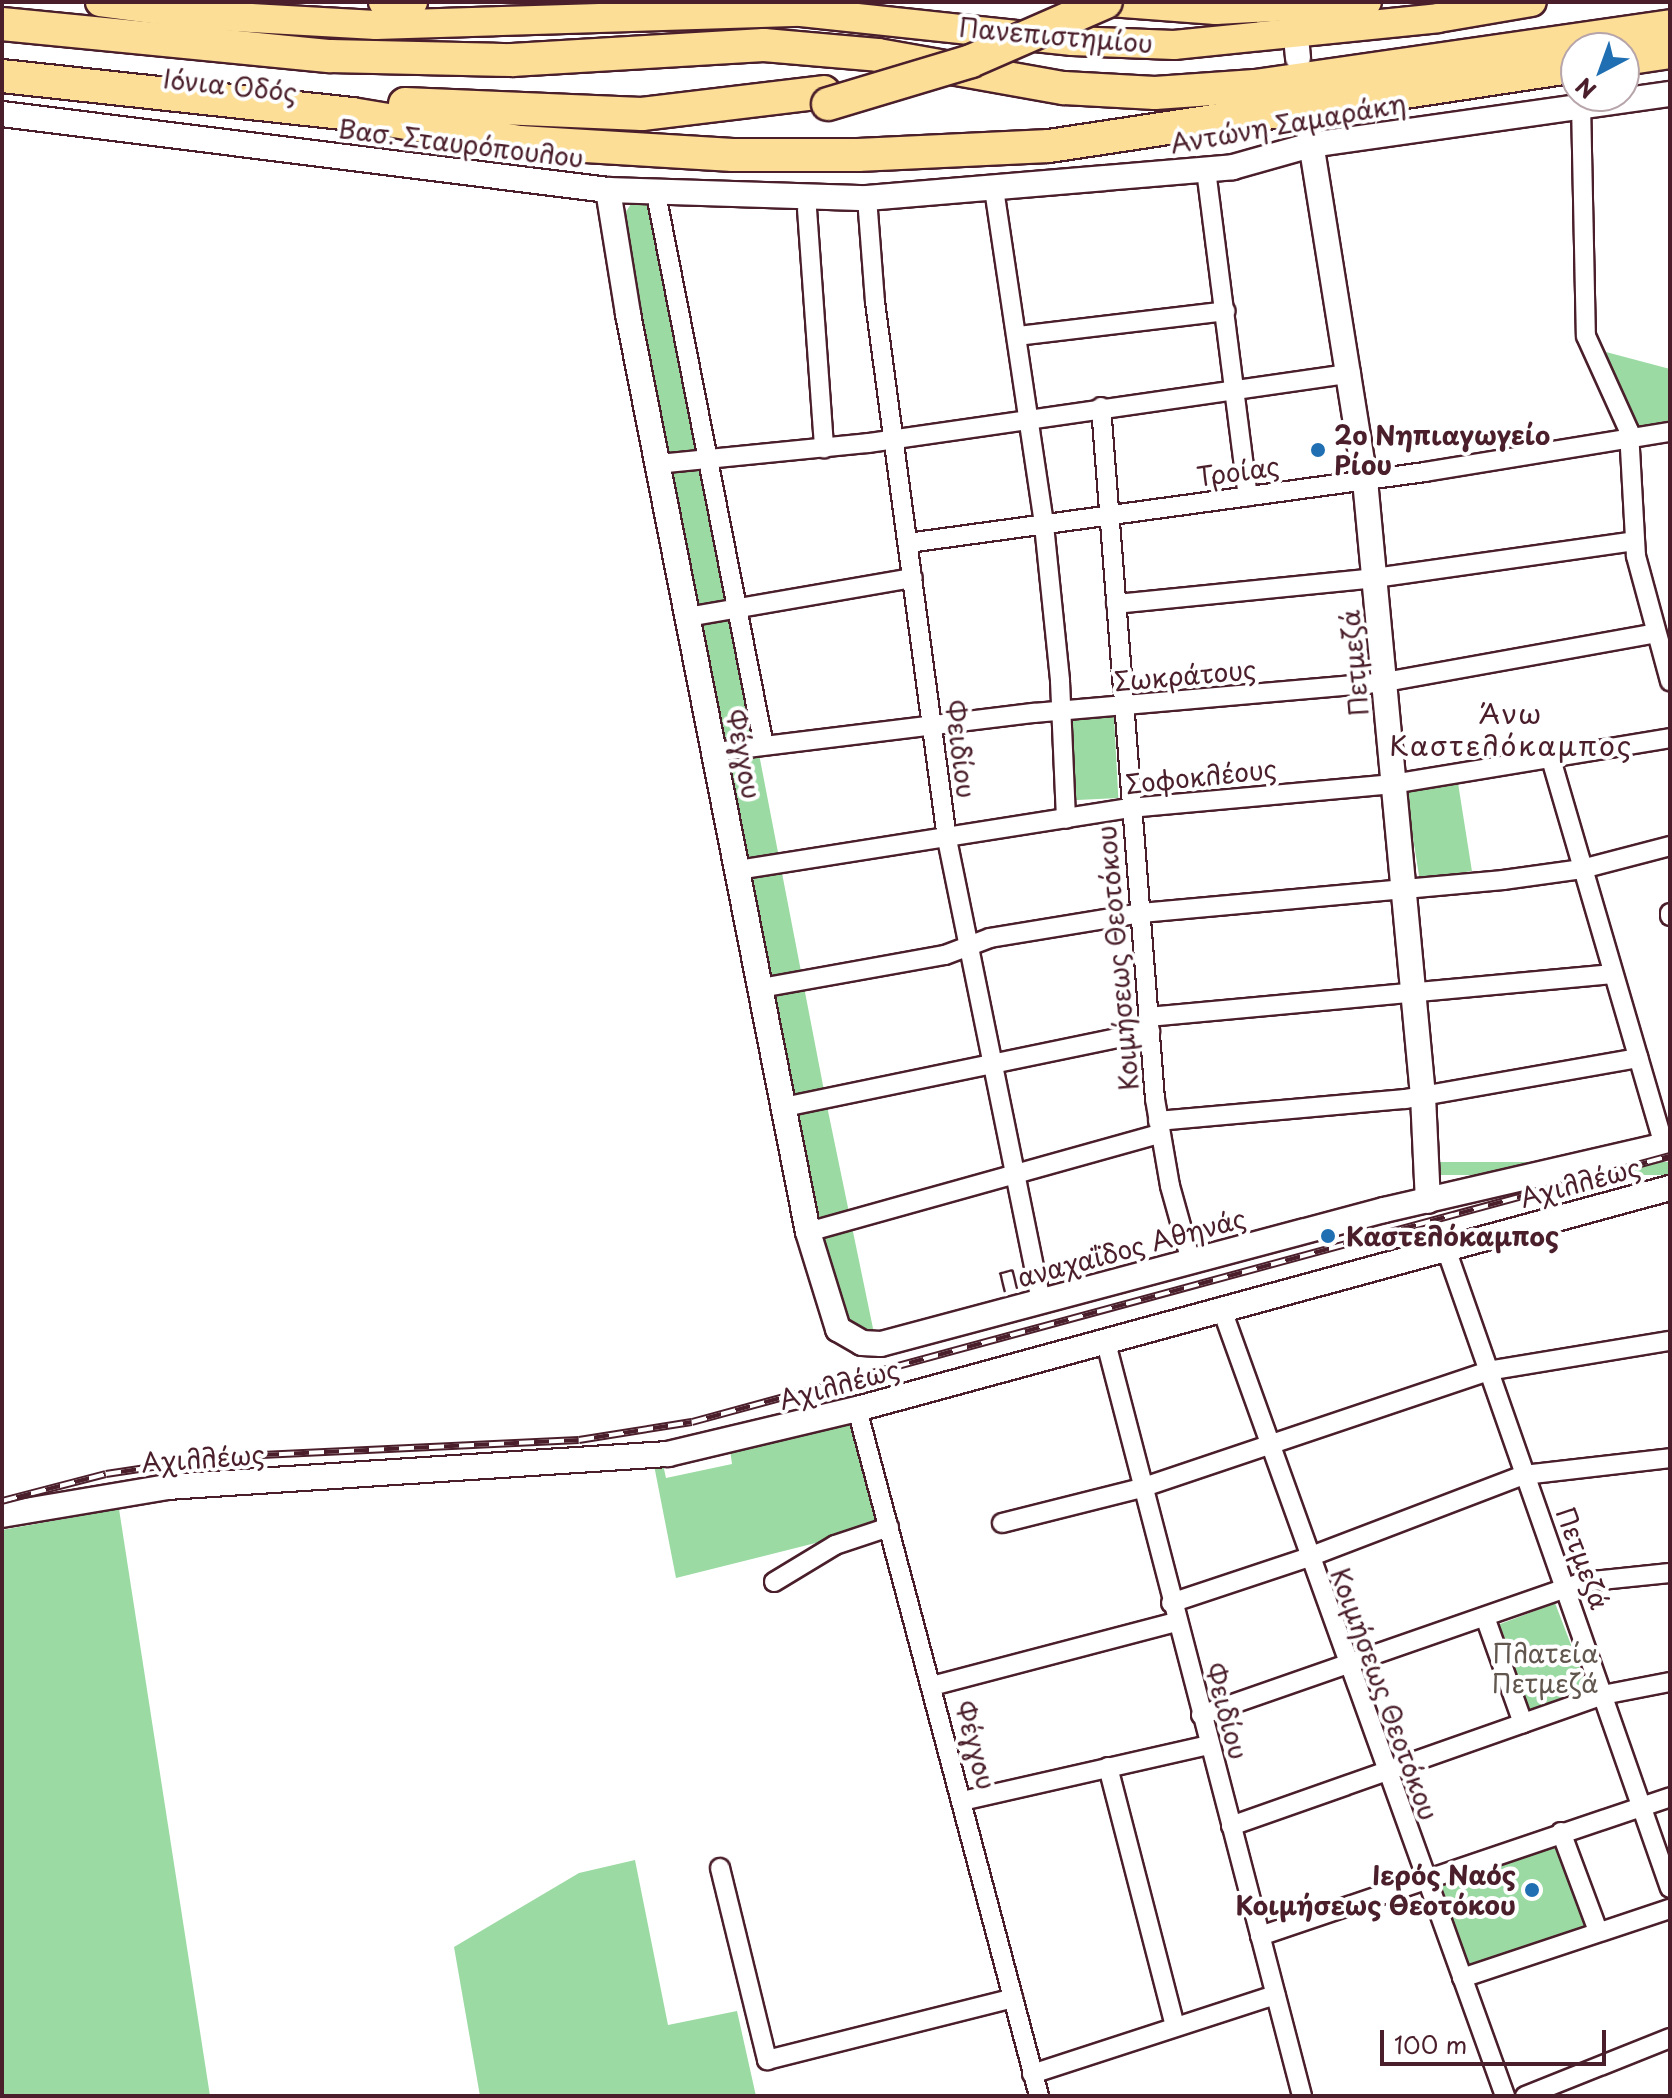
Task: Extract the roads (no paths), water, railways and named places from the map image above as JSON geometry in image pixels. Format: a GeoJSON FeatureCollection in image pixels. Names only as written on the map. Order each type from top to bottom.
{"type":"FeatureCollection","features":[{"type":"Feature","properties":{"kind":"highway"},"geometry":{"type":"LineString","coordinates":[[826,98],[969,48],[1072,2]]}},
{"type":"Feature","properties":{"kind":"highway"},"geometry":{"type":"LineString","coordinates":[[352,114],[644,124],[826,98],[971,61],[1108,2]]}},
{"type":"Feature","properties":{"kind":"highway","name":"Ιόνια Οδός"},"geometry":{"type":"LineString","coordinates":[[2,24],[330,56],[512,60],[764,45],[862,53],[1110,93],[1202,91],[1297,80]]}},
{"type":"Feature","properties":{"kind":"highway"},"geometry":{"type":"LineString","coordinates":[[352,114],[520,142],[733,155],[858,155],[1049,146],[1297,80],[1662,40]]}},
{"type":"Feature","properties":{"kind":"highway"},"geometry":{"type":"LineString","coordinates":[[1640,51],[1662,40]]}},
{"type":"Feature","properties":{"kind":"highway","name":"Ιόνια Οδός"},"geometry":{"type":"LineString","coordinates":[[2,62],[457,107],[642,114],[826,98]]}},
{"type":"Feature","properties":{"kind":"highway"},"geometry":{"type":"LineString","coordinates":[[1297,80],[1560,67]]}},
{"type":"Feature","properties":{"kind":"highway","name":"Ιόνια Οδός"},"geometry":{"type":"LineString","coordinates":[[2,76],[352,114]]}},
{"type":"Feature","properties":{"kind":"main road","name":"Πανεπιστημίου"},"geometry":{"type":"LineString","coordinates":[[100,2],[433,26],[801,12],[1130,45],[1297,80],[1532,2]]}},
{"type":"Feature","properties":{"kind":"main road"},"geometry":{"type":"LineString","coordinates":[[383,2],[413,2]]}},
{"type":"Feature","properties":{"kind":"main road","name":"Πανεπιστημίου"},"geometry":{"type":"LineString","coordinates":[[1108,2],[1176,6],[1297,80]]}},
{"type":"Feature","properties":{"kind":"main road","name":"Πανεπιστημίου"},"geometry":{"type":"LineString","coordinates":[[1297,80],[1367,2]]}},
{"type":"Feature","properties":{"kind":"street","name":"Αντώνη Σαμαράκη"},"geometry":{"type":"LineString","coordinates":[[867,198],[1246,165],[1297,80],[1560,101]]}},
{"type":"Feature","properties":{"kind":"street","name":"Πετμεζά"},"geometry":{"type":"LineString","coordinates":[[1297,80],[1351,373],[1365,480],[1385,682],[1388,784],[1414,993],[1428,1201]]}},
{"type":"Feature","properties":{"kind":"street","name":"Αντώνη Σαμαράκη"},"geometry":{"type":"LineString","coordinates":[[1640,97],[1670,94]]}},
{"type":"Feature","properties":{"kind":"street"},"geometry":{"type":"LineString","coordinates":[[1581,112],[1586,336],[1630,439],[1634,541],[1660,623],[1670,681]]}},
{"type":"Feature","properties":{"kind":"street","name":"Βασ. Σταυρόπουλου"},"geometry":{"type":"LineString","coordinates":[[2,114],[608,190],[656,194],[867,198]]}},
{"type":"Feature","properties":{"kind":"street"},"geometry":{"type":"LineString","coordinates":[[1206,170],[1248,496]]}},
{"type":"Feature","properties":{"kind":"street"},"geometry":{"type":"LineString","coordinates":[[994,189],[1044,525],[1066,819]]}},
{"type":"Feature","properties":{"kind":"street","name":"Φέγγου"},"geometry":{"type":"LineString","coordinates":[[608,190],[687,617],[808,1232],[836,1327]]}},
{"type":"Feature","properties":{"kind":"street"},"geometry":{"type":"LineString","coordinates":[[656,194],[764,746]]}},
{"type":"Feature","properties":{"kind":"street","name":"Φειδίου"},"geometry":{"type":"LineString","coordinates":[[867,198],[894,437],[947,839],[990,1064],[1041,1301]]}},
{"type":"Feature","properties":{"kind":"street"},"geometry":{"type":"LineString","coordinates":[[807,209],[824,448]]}},
{"type":"Feature","properties":{"kind":"street"},"geometry":{"type":"LineString","coordinates":[[1017,336],[1226,311]]}},
{"type":"Feature","properties":{"kind":"street"},"geometry":{"type":"LineString","coordinates":[[658,464],[824,448],[1351,373]]}},
{"type":"Feature","properties":{"kind":"street","name":"Κοιμήσεως Θεοτόκου"},"geometry":{"type":"LineString","coordinates":[[1101,407],[1130,808],[1159,1127],[1191,1261]]}},
{"type":"Feature","properties":{"kind":"street","name":"Τροίας"},"geometry":{"type":"LineString","coordinates":[[908,543],[1365,480],[1670,432]]}},
{"type":"Feature","properties":{"kind":"street"},"geometry":{"type":"LineString","coordinates":[[1116,604],[1375,578],[1634,541]]}},
{"type":"Feature","properties":{"kind":"street"},"geometry":{"type":"LineString","coordinates":[[687,617],[913,578]]}},
{"type":"Feature","properties":{"kind":"street","name":"Σωκράτους"},"geometry":{"type":"LineString","coordinates":[[715,752],[1059,711],[1385,682],[1660,623]]}},
{"type":"Feature","properties":{"kind":"street","name":"Σοφοκλέους"},"geometry":{"type":"LineString","coordinates":[[738,870],[1130,808],[1388,784],[1670,738]]}},
{"type":"Feature","properties":{"kind":"street"},"geometry":{"type":"LineString","coordinates":[[1551,759],[1612,974],[1667,1144]]}},
{"type":"Feature","properties":{"kind":"street"},"geometry":{"type":"LineString","coordinates":[[761,988],[968,947],[990,938],[1141,913],[1582,869],[1670,846]]}},
{"type":"Feature","properties":{"kind":"street"},"geometry":{"type":"LineString","coordinates":[[784,1107],[990,1064],[1150,1024],[1414,993],[1612,974]]}},
{"type":"Feature","properties":{"kind":"street"},"geometry":{"type":"LineString","coordinates":[[808,1232],[1015,1176],[1159,1127],[1423,1096],[1638,1058]]}},
{"type":"Feature","properties":{"kind":"street","name":"Παναχαΐδος Αθηνάς"},"geometry":{"type":"LineString","coordinates":[[836,1327],[862,1343],[881,1344],[1191,1261],[1667,1144]]}},
{"type":"Feature","properties":{"kind":"street","name":"Αχιλλέως"},"geometry":{"type":"LineString","coordinates":[[2,1515],[167,1487],[635,1459],[857,1409],[1445,1246],[1670,1188]]}},
{"type":"Feature","properties":{"kind":"street","name":"Πετμεζά"},"geometry":{"type":"LineString","coordinates":[[1445,1246],[1670,1888]]}},
{"type":"Feature","properties":{"kind":"street","name":"Κοιμήσεως Θεοτόκου"},"geometry":{"type":"LineString","coordinates":[[1221,1307],[1423,1879],[1505,2096]]}},
{"type":"Feature","properties":{"kind":"street","name":"Φειδίου"},"geometry":{"type":"LineString","coordinates":[[1105,1339],[1141,1488],[1302,2096]]}},
{"type":"Feature","properties":{"kind":"street"},"geometry":{"type":"LineString","coordinates":[[1002,1523],[1141,1488],[1488,1371],[1670,1341]]}},
{"type":"Feature","properties":{"kind":"street","name":"Φέγγου"},"geometry":{"type":"LineString","coordinates":[[857,1409],[1039,2096]]}},
{"type":"Feature","properties":{"kind":"street"},"geometry":{"type":"LineString","coordinates":[[1171,1603],[1309,1557],[1524,1475],[1670,1458]]}},
{"type":"Feature","properties":{"kind":"street"},"geometry":{"type":"LineString","coordinates":[[774,1582],[835,1545],[889,1527]]}},
{"type":"Feature","properties":{"kind":"street"},"geometry":{"type":"LineString","coordinates":[[1201,1715],[1583,1582],[1670,1573]]}},
{"type":"Feature","properties":{"kind":"street"},"geometry":{"type":"LineString","coordinates":[[1485,1617],[1523,1723]]}},
{"type":"Feature","properties":{"kind":"street"},"geometry":{"type":"LineString","coordinates":[[932,1686],[1176,1622]]}},
{"type":"Feature","properties":{"kind":"street"},"geometry":{"type":"LineString","coordinates":[[1231,1826],[1603,1695],[1670,1682]]}},
{"type":"Feature","properties":{"kind":"street"},"geometry":{"type":"LineString","coordinates":[[962,1801],[1209,1745]]}},
{"type":"Feature","properties":{"kind":"street"},"geometry":{"type":"LineString","coordinates":[[1108,1767],[1175,2027]]}},
{"type":"Feature","properties":{"kind":"street"},"geometry":{"type":"LineString","coordinates":[[1260,1936],[1642,1803],[1670,1797]]}},
{"type":"Feature","properties":{"kind":"street"},"geometry":{"type":"LineString","coordinates":[[1561,1832],[1598,1931]]}},
{"type":"Feature","properties":{"kind":"street"},"geometry":{"type":"LineString","coordinates":[[720,1868],[767,2060],[1013,1998]]}},
{"type":"Feature","properties":{"kind":"street"},"geometry":{"type":"LineString","coordinates":[[1462,1978],[1670,1909]]}},
{"type":"Feature","properties":{"kind":"street"},"geometry":{"type":"LineString","coordinates":[[1032,2074],[1275,1995]]}},
{"type":"Feature","properties":{"kind":"street"},"geometry":{"type":"LineString","coordinates":[[1525,2096],[1670,2038]]}},
{"type":"Feature","properties":{"kind":"railway"},"geometry":{"type":"LineString","coordinates":[[2,1501],[106,1474],[219,1457],[579,1440],[692,1422],[1670,1156]]}},
{"type":"Feature","properties":{"kind":"place","name":"2ο Νηπιαγωγείο Ρίου"},"geometry":{"type":"Point","coordinates":[1318,450]}},
{"type":"Feature","properties":{"kind":"place","name":"Καστελόκαμπος"},"geometry":{"type":"Point","coordinates":[1328,1236]}},
{"type":"Feature","properties":{"kind":"place","name":"Ιερός Ναός Κοιμήσεως Θεοτόκου"},"geometry":{"type":"Point","coordinates":[1532,1890]}},
{"type":"Feature","properties":{"kind":"district","name":"Άνω Καστελόκαμπος"},"geometry":{"type":"Point","coordinates":[1511,729]}},
{"type":"Feature","properties":{"kind":"park label","name":"Πλατεία Πετμεζά"},"geometry":{"type":"Point","coordinates":[1545,1668]}}]}
